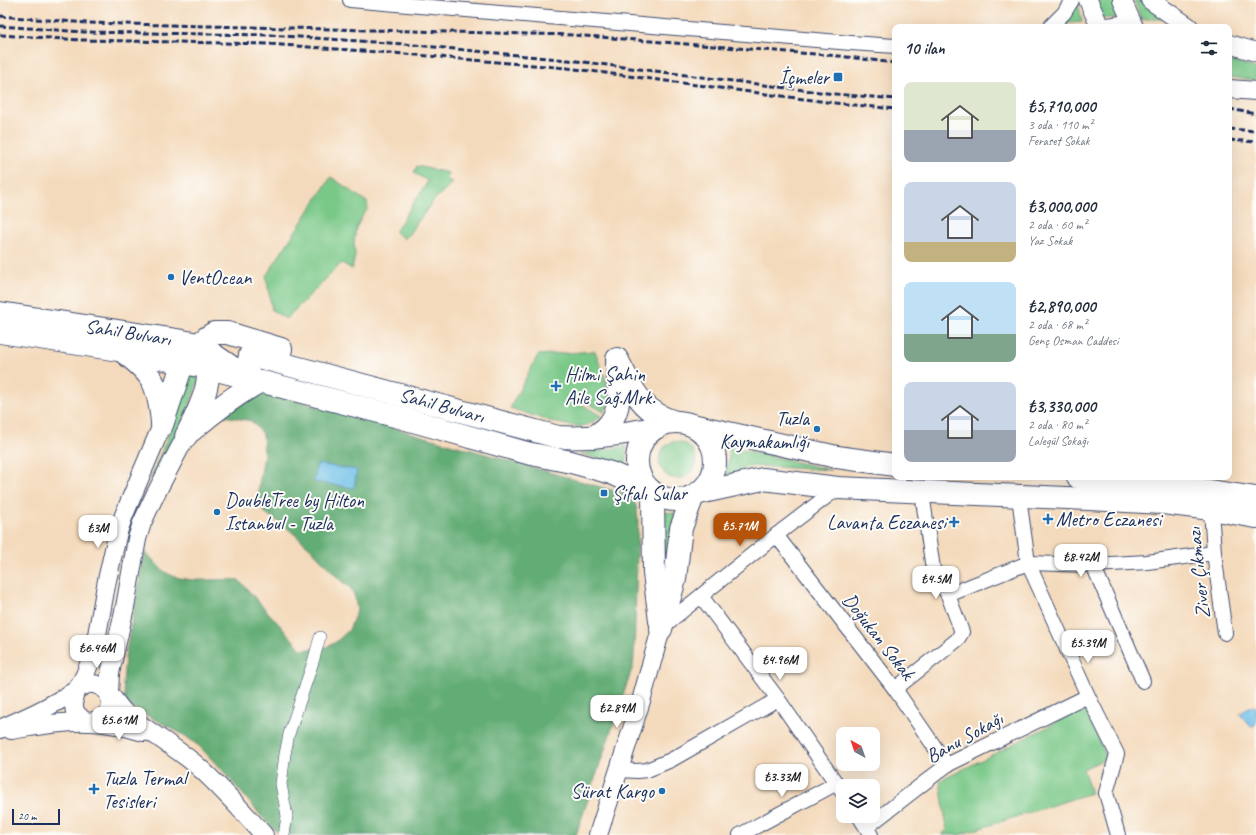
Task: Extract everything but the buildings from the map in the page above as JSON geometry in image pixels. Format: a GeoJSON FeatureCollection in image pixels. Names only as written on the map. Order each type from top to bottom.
{"type":"FeatureCollection","features":[{"type":"Feature","properties":{"kind":"main road","name":"Sahil Bulvarı"},"geometry":{"type":"LineString","coordinates":[[0,313],[198,344],[251,386]]}},
{"type":"Feature","properties":{"kind":"main road","name":"Sahil Bulvarı"},"geometry":{"type":"LineString","coordinates":[[0,332],[119,350],[209,371],[251,386],[399,418],[527,453],[572,462],[611,473],[652,492]]}},
{"type":"Feature","properties":{"kind":"main road"},"geometry":{"type":"LineString","coordinates":[[162,425],[182,365],[198,344],[214,333],[238,336],[300,356],[376,388]]}},
{"type":"Feature","properties":{"kind":"main road"},"geometry":{"type":"LineString","coordinates":[[186,436],[195,418],[205,390],[209,371],[206,357],[198,344]]}},
{"type":"Feature","properties":{"kind":"main road"},"geometry":{"type":"LineString","coordinates":[[119,350],[146,371],[154,383],[159,396],[162,425]]}},
{"type":"Feature","properties":{"kind":"main road","name":"Sahil Bulvarı"},"geometry":{"type":"LineString","coordinates":[[251,386],[250,355],[500,420],[558,437],[594,437],[616,435],[673,424]]}},
{"type":"Feature","properties":{"kind":"main road"},"geometry":{"type":"LineString","coordinates":[[594,437],[610,423],[618,405],[619,393],[617,359],[645,406],[673,424],[697,429],[707,437],[713,448],[715,460],[713,473],[708,484],[696,495],[682,528],[675,579],[661,629]]}},
{"type":"Feature","properties":{"kind":"main road"},"geometry":{"type":"LineString","coordinates":[[186,436],[211,414],[251,386]]}},
{"type":"Feature","properties":{"kind":"main road"},"geometry":{"type":"LineString","coordinates":[[892,465],[837,457],[673,424],[648,434],[641,444],[638,456],[638,469],[642,480],[652,492],[661,497],[674,500],[687,499],[696,495],[763,479],[838,488],[1142,502],[1211,509],[1256,517]]}},
{"type":"Feature","properties":{"kind":"main road"},"geometry":{"type":"LineString","coordinates":[[1106,480],[1210,491],[1256,498]]}},
{"type":"Feature","properties":{"kind":"main road"},"geometry":{"type":"LineString","coordinates":[[652,492],[654,573],[661,629]]}},
{"type":"Feature","properties":{"kind":"street"},"geometry":{"type":"LineString","coordinates":[[350,0],[491,6],[850,43],[892,46]]}},
{"type":"Feature","properties":{"kind":"street"},"geometry":{"type":"LineString","coordinates":[[1053,24],[1064,13],[1072,0]]}},
{"type":"Feature","properties":{"kind":"street"},"geometry":{"type":"LineString","coordinates":[[1088,0],[1099,24]]}},
{"type":"Feature","properties":{"kind":"street"},"geometry":{"type":"LineString","coordinates":[[1122,0],[1133,24]]}},
{"type":"Feature","properties":{"kind":"street"},"geometry":{"type":"LineString","coordinates":[[1150,0],[1185,24]]}},
{"type":"Feature","properties":{"kind":"street"},"geometry":{"type":"LineString","coordinates":[[1232,45],[1256,52]]}},
{"type":"Feature","properties":{"kind":"street"},"geometry":{"type":"LineString","coordinates":[[1232,89],[1256,91]]}},
{"type":"Feature","properties":{"kind":"street"},"geometry":{"type":"LineString","coordinates":[[138,364],[151,362],[182,365]]}},
{"type":"Feature","properties":{"kind":"street"},"geometry":{"type":"LineString","coordinates":[[153,734],[123,726],[89,722],[78,717],[75,712],[73,700],[86,675],[94,651],[118,532],[162,425]]}},
{"type":"Feature","properties":{"kind":"street"},"geometry":{"type":"LineString","coordinates":[[0,730],[89,722],[99,720],[107,714],[111,704],[109,694],[110,673],[125,607],[137,539],[142,523],[155,495],[186,436]]}},
{"type":"Feature","properties":{"kind":"street"},"geometry":{"type":"LineString","coordinates":[[598,835],[620,770],[661,629],[776,535],[838,488]]}},
{"type":"Feature","properties":{"kind":"street"},"geometry":{"type":"LineString","coordinates":[[895,689],[958,640],[962,632],[948,596],[933,569],[922,493]]}},
{"type":"Feature","properties":{"kind":"street"},"geometry":{"type":"LineString","coordinates":[[1019,497],[1028,563],[1088,696],[1117,754],[1106,793],[1118,835]]}},
{"type":"Feature","properties":{"kind":"street","name":"Ziver Çıkmazı"},"geometry":{"type":"LineString","coordinates":[[1211,509],[1214,554],[1225,633]]}},
{"type":"Feature","properties":{"kind":"street","name":"Doğukan Sokak"},"geometry":{"type":"LineString","coordinates":[[776,535],[895,689],[947,765]]}},
{"type":"Feature","properties":{"kind":"street"},"geometry":{"type":"LineString","coordinates":[[948,596],[1028,563],[1092,565],[1147,562],[1214,554]]}},
{"type":"Feature","properties":{"kind":"street"},"geometry":{"type":"LineString","coordinates":[[1092,565],[1142,681]]}},
{"type":"Feature","properties":{"kind":"street"},"geometry":{"type":"LineString","coordinates":[[701,596],[778,699],[836,782]]}},
{"type":"Feature","properties":{"kind":"street"},"geometry":{"type":"LineString","coordinates":[[284,835],[287,816],[281,784],[285,754],[289,734],[320,637]]}},
{"type":"Feature","properties":{"kind":"street"},"geometry":{"type":"LineString","coordinates":[[0,730],[55,704],[84,685],[96,684],[104,688],[124,712],[178,751],[212,778],[264,835]]}},
{"type":"Feature","properties":{"kind":"street","name":"Banu Sokağı"},"geometry":{"type":"LineString","coordinates":[[866,826],[947,765],[1088,696]]}},
{"type":"Feature","properties":{"kind":"street"},"geometry":{"type":"LineString","coordinates":[[620,770],[637,772],[647,770],[671,760],[778,699]]}},
{"type":"Feature","properties":{"kind":"street"},"geometry":{"type":"LineString","coordinates":[[740,835],[836,790]]}},
{"type":"Feature","properties":{"kind":"green space"},"geometry":{"type":"Polygon","coordinates":[[[1078,0],[1082,22],[1060,24],[1078,0]]]}},
{"type":"Feature","properties":{"kind":"green space"},"geometry":{"type":"Polygon","coordinates":[[[1091,0],[1114,0],[1120,18],[1094,18],[1091,0]]]}},
{"type":"Feature","properties":{"kind":"green space"},"geometry":{"type":"Polygon","coordinates":[[[1134,0],[1139,0],[1164,19],[1141,19],[1134,0]]]}},
{"type":"Feature","properties":{"kind":"green space"},"geometry":{"type":"Polygon","coordinates":[[[1232,61],[1256,68],[1256,80],[1232,77],[1232,61]]]}},
{"type":"Feature","properties":{"kind":"green space"},"geometry":{"type":"Polygon","coordinates":[[[417,166],[448,173],[447,180],[453,182],[434,200],[405,239],[395,232],[428,181],[414,173],[417,166]]]}},
{"type":"Feature","properties":{"kind":"green space"},"geometry":{"type":"Polygon","coordinates":[[[331,177],[367,202],[368,209],[356,228],[354,242],[355,256],[352,269],[342,263],[286,319],[272,310],[266,276],[331,177]]]}},
{"type":"Feature","properties":{"kind":"green space"},"geometry":{"type":"Polygon","coordinates":[[[595,351],[609,394],[608,404],[604,412],[570,393],[568,396],[601,416],[594,421],[582,426],[566,425],[510,408],[538,355],[595,351]]]}},
{"type":"Feature","properties":{"kind":"green space"},"geometry":{"type":"Polygon","coordinates":[[[188,374],[199,378],[190,404],[177,433],[149,482],[169,434],[188,374]]]}},
{"type":"Feature","properties":{"kind":"green space"},"geometry":{"type":"Polygon","coordinates":[[[259,392],[278,395],[622,493],[631,498],[635,504],[638,521],[633,666],[576,835],[280,835],[199,746],[184,735],[135,709],[126,702],[123,685],[125,657],[145,552],[162,570],[173,576],[191,580],[239,580],[302,650],[327,647],[336,642],[349,630],[357,610],[355,597],[350,587],[341,581],[310,548],[285,526],[265,513],[258,501],[264,455],[263,435],[252,421],[224,416],[259,392]]]}},
{"type":"Feature","properties":{"kind":"green space"},"geometry":{"type":"Polygon","coordinates":[[[672,442],[680,442],[687,445],[692,449],[696,461],[694,468],[690,473],[684,477],[676,479],[669,477],[664,473],[659,460],[665,447],[672,442]]]}},
{"type":"Feature","properties":{"kind":"green space"},"geometry":{"type":"Polygon","coordinates":[[[626,446],[626,466],[581,454],[626,446]]]}},
{"type":"Feature","properties":{"kind":"green space"},"geometry":{"type":"Polygon","coordinates":[[[727,446],[831,470],[754,466],[744,468],[726,476],[729,457],[727,446]]]}},
{"type":"Feature","properties":{"kind":"green space"},"geometry":{"type":"Polygon","coordinates":[[[663,512],[675,513],[667,576],[662,580],[663,512]]]}},
{"type":"Feature","properties":{"kind":"green space"},"geometry":{"type":"Polygon","coordinates":[[[1085,708],[1107,758],[1083,769],[1091,793],[959,835],[941,835],[947,830],[940,781],[1085,708]]]}},
{"type":"Feature","properties":{"kind":"water"},"geometry":{"type":"Polygon","coordinates":[[[317,464],[357,470],[354,488],[314,482],[317,464]]]}},
{"type":"Feature","properties":{"kind":"water"},"geometry":{"type":"Polygon","coordinates":[[[1256,706],[1256,724],[1251,727],[1240,714],[1249,707],[1256,706]]]}},
{"type":"Feature","properties":{"kind":"railway"},"geometry":{"type":"LineString","coordinates":[[0,16],[86,23],[573,35],[839,56],[892,63]]}},
{"type":"Feature","properties":{"kind":"railway"},"geometry":{"type":"LineString","coordinates":[[0,26],[84,32],[269,35],[404,44],[568,60],[835,94],[892,99]]}},
{"type":"Feature","properties":{"kind":"railway"},"geometry":{"type":"LineString","coordinates":[[0,35],[82,40],[269,44],[404,54],[567,68],[835,103],[892,109]]}},
{"type":"Feature","properties":{"kind":"railway"},"geometry":{"type":"LineString","coordinates":[[1232,110],[1256,114]]}},
{"type":"Feature","properties":{"kind":"railway"},"geometry":{"type":"LineString","coordinates":[[1232,129],[1256,131]]}},
{"type":"Feature","properties":{"kind":"railway"},"geometry":{"type":"LineString","coordinates":[[1232,140],[1256,142]]}},
{"type":"Feature","properties":{"kind":"place","name":"İçmeler"},"geometry":{"type":"Point","coordinates":[838,77]}},
{"type":"Feature","properties":{"kind":"place","name":"VentOcean"},"geometry":{"type":"Point","coordinates":[171,277]}},
{"type":"Feature","properties":{"kind":"place","name":"Hilmi Şahin Aile Sağ.Mrk."},"geometry":{"type":"Point","coordinates":[556,386]}},
{"type":"Feature","properties":{"kind":"place","name":"Tuzla Kaymakamlığı"},"geometry":{"type":"Point","coordinates":[817,429]}},
{"type":"Feature","properties":{"kind":"place","name":"Şifalı Sular"},"geometry":{"type":"Point","coordinates":[604,493]}},
{"type":"Feature","properties":{"kind":"place","name":"DoubleTree by Hilton Istanbul - Tuzla"},"geometry":{"type":"Point","coordinates":[217,512]}},
{"type":"Feature","properties":{"kind":"place","name":"Metro Eczanesi"},"geometry":{"type":"Point","coordinates":[1048,519]}},
{"type":"Feature","properties":{"kind":"place","name":"Lavanta Eczanesi"},"geometry":{"type":"Point","coordinates":[954,522]}},
{"type":"Feature","properties":{"kind":"place","name":"Tuzla Termal Tesisleri"},"geometry":{"type":"Point","coordinates":[94,789]}},
{"type":"Feature","properties":{"kind":"place","name":"Sürat Kargo"},"geometry":{"type":"Point","coordinates":[662,791]}}]}
